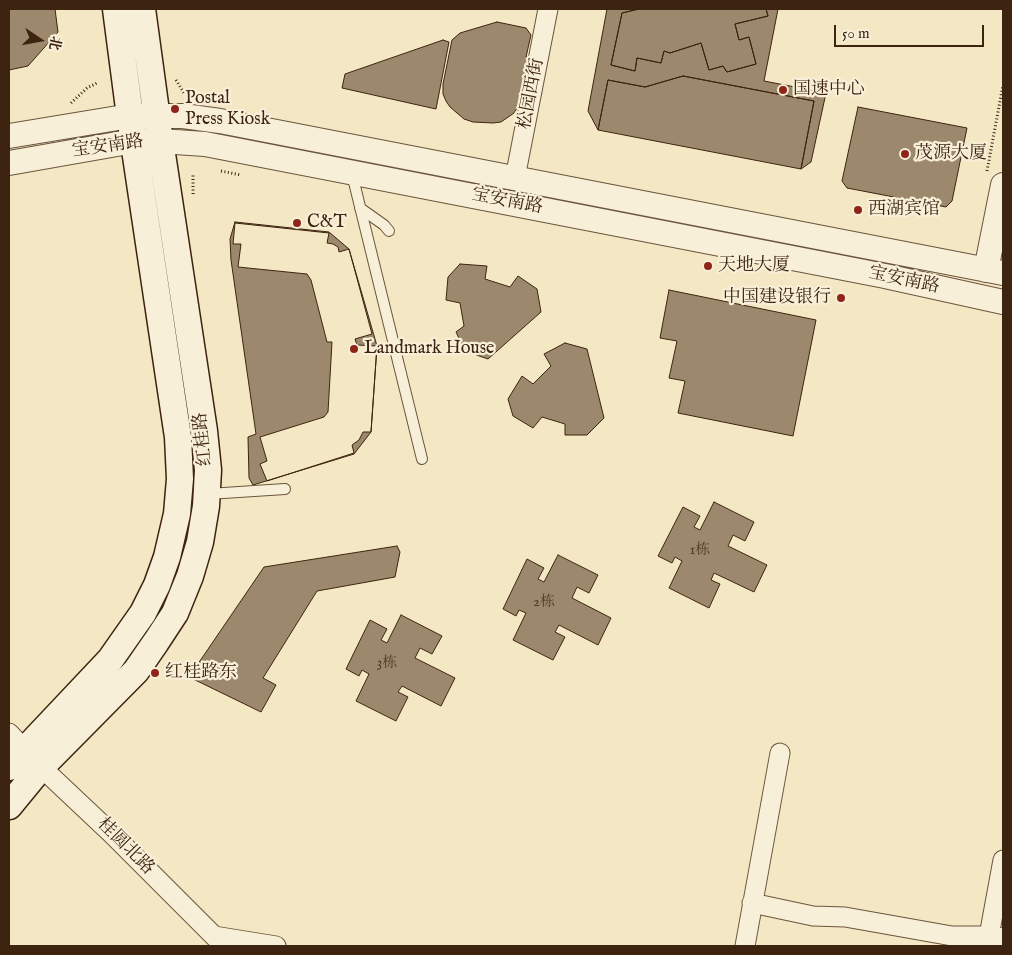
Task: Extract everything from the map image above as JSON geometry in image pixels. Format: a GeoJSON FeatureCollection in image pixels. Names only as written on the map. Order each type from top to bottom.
{"type":"FeatureCollection","features":[{"type":"Feature","properties":{"kind":"main road","name":"红桂路"},"geometry":{"type":"LineString","coordinates":[[9,806],[21,754],[110,660],[143,614],[157,585],[167,557],[177,514],[180,479],[178,437],[116,9]]}},
{"type":"Feature","properties":{"kind":"main road","name":"红桂路"},"geometry":{"type":"LineString","coordinates":[[21,754],[136,671],[175,613],[190,576],[200,542],[208,470],[204,431],[156,115],[142,9]]}},
{"type":"Feature","properties":{"kind":"street","name":"松园西街"},"geometry":{"type":"LineString","coordinates":[[515,178],[548,9]]}},
{"type":"Feature","properties":{"kind":"street","name":"宝安南路"},"geometry":{"type":"LineString","coordinates":[[9,163],[132,128],[156,115],[183,116],[220,121],[995,272]]}},
{"type":"Feature","properties":{"kind":"street","name":"宝安南路"},"geometry":{"type":"LineString","coordinates":[[9,136],[132,128],[160,140],[219,146],[885,276],[1003,302]]}},
{"type":"Feature","properties":{"kind":"street"},"geometry":{"type":"LineString","coordinates":[[994,182],[995,272]]}},
{"type":"Feature","properties":{"kind":"street"},"geometry":{"type":"LineString","coordinates":[[745,946],[780,753]]}},
{"type":"Feature","properties":{"kind":"street","name":"桂圆北路"},"geometry":{"type":"LineString","coordinates":[[21,754],[111,833],[219,941]]}},
{"type":"Feature","properties":{"kind":"street"},"geometry":{"type":"LineString","coordinates":[[752,903],[813,916],[845,918],[952,936],[996,937],[1003,860]]}},
{"type":"Feature","properties":{"kind":"street"},"geometry":{"type":"LineString","coordinates":[[219,941],[276,946]]}},
{"type":"Feature","properties":{"kind":"lane"},"geometry":{"type":"LineString","coordinates":[[352,172],[422,459]]}},
{"type":"Feature","properties":{"kind":"lane"},"geometry":{"type":"LineString","coordinates":[[360,208],[384,225],[389,231]]}},
{"type":"Feature","properties":{"kind":"lane"},"geometry":{"type":"LineString","coordinates":[[206,494],[285,489]]}},
{"type":"Feature","properties":{"kind":"path"},"geometry":{"type":"LineString","coordinates":[[172,74],[184,93],[192,95]]}},
{"type":"Feature","properties":{"kind":"path"},"geometry":{"type":"LineString","coordinates":[[994,182],[1003,85]]}},
{"type":"Feature","properties":{"kind":"building"},"geometry":{"type":"Polygon","coordinates":[[[9,9],[55,9],[58,32],[28,66],[9,70],[9,9]]]}},
{"type":"Feature","properties":{"kind":"building","name":"国速中心"},"geometry":{"type":"Polygon","coordinates":[[[607,9],[639,9],[622,13],[611,65],[635,71],[637,58],[661,63],[664,51],[670,53],[701,43],[709,70],[723,66],[727,72],[756,64],[749,37],[739,40],[735,24],[768,16],[766,9],[778,9],[764,81],[826,93],[811,162],[801,169],[814,101],[683,76],[645,87],[608,80],[598,130],[588,111],[607,9]]]}},
{"type":"Feature","properties":{"kind":"building"},"geometry":{"type":"Polygon","coordinates":[[[639,9],[766,9],[768,16],[735,24],[739,40],[749,37],[756,64],[727,72],[723,66],[709,70],[701,43],[670,53],[664,51],[661,63],[637,58],[635,71],[611,65],[622,13],[639,9]]]}},
{"type":"Feature","properties":{"kind":"building"},"geometry":{"type":"Polygon","coordinates":[[[497,22],[526,28],[531,35],[526,57],[532,58],[523,99],[514,113],[501,122],[473,122],[464,119],[450,107],[443,94],[443,84],[452,40],[460,33],[497,22]]]}},
{"type":"Feature","properties":{"kind":"building"},"geometry":{"type":"Polygon","coordinates":[[[443,40],[449,42],[436,109],[342,88],[345,74],[443,40]]]}},
{"type":"Feature","properties":{"kind":"building"},"geometry":{"type":"Polygon","coordinates":[[[683,76],[814,101],[801,169],[598,130],[608,80],[645,87],[683,76]]]}},
{"type":"Feature","properties":{"kind":"building","name":"茂源大厦"},"geometry":{"type":"Polygon","coordinates":[[[858,107],[967,128],[952,201],[946,207],[847,188],[842,181],[858,107]]]}},
{"type":"Feature","properties":{"kind":"building"},"geometry":{"type":"Polygon","coordinates":[[[235,222],[329,232],[349,249],[377,346],[371,432],[354,454],[253,485],[249,478],[248,437],[256,434],[231,260],[230,239],[235,222]]]}},
{"type":"Feature","properties":{"kind":"building","name":"Landmark House"},"geometry":{"type":"Polygon","coordinates":[[[235,223],[329,233],[327,243],[338,247],[339,252],[349,249],[372,334],[355,339],[357,345],[377,346],[371,432],[363,432],[359,440],[352,445],[354,453],[267,481],[260,464],[267,461],[260,437],[324,417],[328,412],[332,342],[327,342],[311,280],[307,274],[238,267],[241,244],[233,244],[235,223]]]}},
{"type":"Feature","properties":{"kind":"building"},"geometry":{"type":"Polygon","coordinates":[[[460,264],[487,266],[485,279],[510,287],[518,276],[537,289],[541,312],[488,359],[465,351],[456,332],[464,326],[460,303],[446,300],[448,277],[460,264]]]}},
{"type":"Feature","properties":{"kind":"building"},"geometry":{"type":"Polygon","coordinates":[[[669,290],[816,320],[793,436],[678,413],[685,381],[669,378],[677,341],[660,338],[669,290]]]}},
{"type":"Feature","properties":{"kind":"building"},"geometry":{"type":"Polygon","coordinates":[[[565,343],[587,349],[604,418],[587,435],[565,435],[565,424],[542,417],[533,428],[513,416],[508,399],[522,376],[533,384],[551,366],[544,354],[565,343]]]}},
{"type":"Feature","properties":{"kind":"building"},"geometry":{"type":"Polygon","coordinates":[[[714,502],[754,522],[745,541],[733,535],[728,546],[767,565],[754,592],[714,573],[711,580],[720,584],[709,608],[669,588],[682,561],[675,557],[672,563],[658,556],[683,507],[700,516],[694,527],[700,530],[714,502]]]}},
{"type":"Feature","properties":{"kind":"building"},"geometry":{"type":"Polygon","coordinates":[[[397,546],[400,552],[395,577],[317,591],[263,678],[276,685],[261,712],[189,677],[264,567],[397,546]]]}},
{"type":"Feature","properties":{"kind":"building"},"geometry":{"type":"Polygon","coordinates":[[[558,555],[598,575],[589,593],[577,587],[572,598],[611,618],[598,645],[559,625],[555,632],[565,637],[553,660],[513,640],[526,613],[519,610],[516,616],[503,609],[527,559],[544,568],[538,579],[544,582],[558,555]]]}},
{"type":"Feature","properties":{"kind":"building"},"geometry":{"type":"Polygon","coordinates":[[[401,615],[442,636],[432,654],[420,648],[415,658],[455,678],[441,706],[402,686],[398,692],[408,697],[396,721],[356,701],[369,674],[362,670],[359,676],[346,669],[370,620],[387,629],[381,640],[387,643],[401,615]]]}},
{"type":"Feature","properties":{"kind":"place","name":"国速中心"},"geometry":{"type":"Point","coordinates":[783,90]}},
{"type":"Feature","properties":{"kind":"place","name":"Postal Press Kiosk"},"geometry":{"type":"Point","coordinates":[175,109]}},
{"type":"Feature","properties":{"kind":"place","name":"茂源大厦"},"geometry":{"type":"Point","coordinates":[905,154]}},
{"type":"Feature","properties":{"kind":"place","name":"西湖宾馆"},"geometry":{"type":"Point","coordinates":[858,210]}},
{"type":"Feature","properties":{"kind":"place","name":"C&T"},"geometry":{"type":"Point","coordinates":[297,223]}},
{"type":"Feature","properties":{"kind":"place","name":"天地大厦"},"geometry":{"type":"Point","coordinates":[708,266]}},
{"type":"Feature","properties":{"kind":"place","name":"中国建设银行"},"geometry":{"type":"Point","coordinates":[841,298]}},
{"type":"Feature","properties":{"kind":"place","name":"Landmark House"},"geometry":{"type":"Point","coordinates":[354,349]}},
{"type":"Feature","properties":{"kind":"place","name":"红桂路东"},"geometry":{"type":"Point","coordinates":[155,673]}}]}
